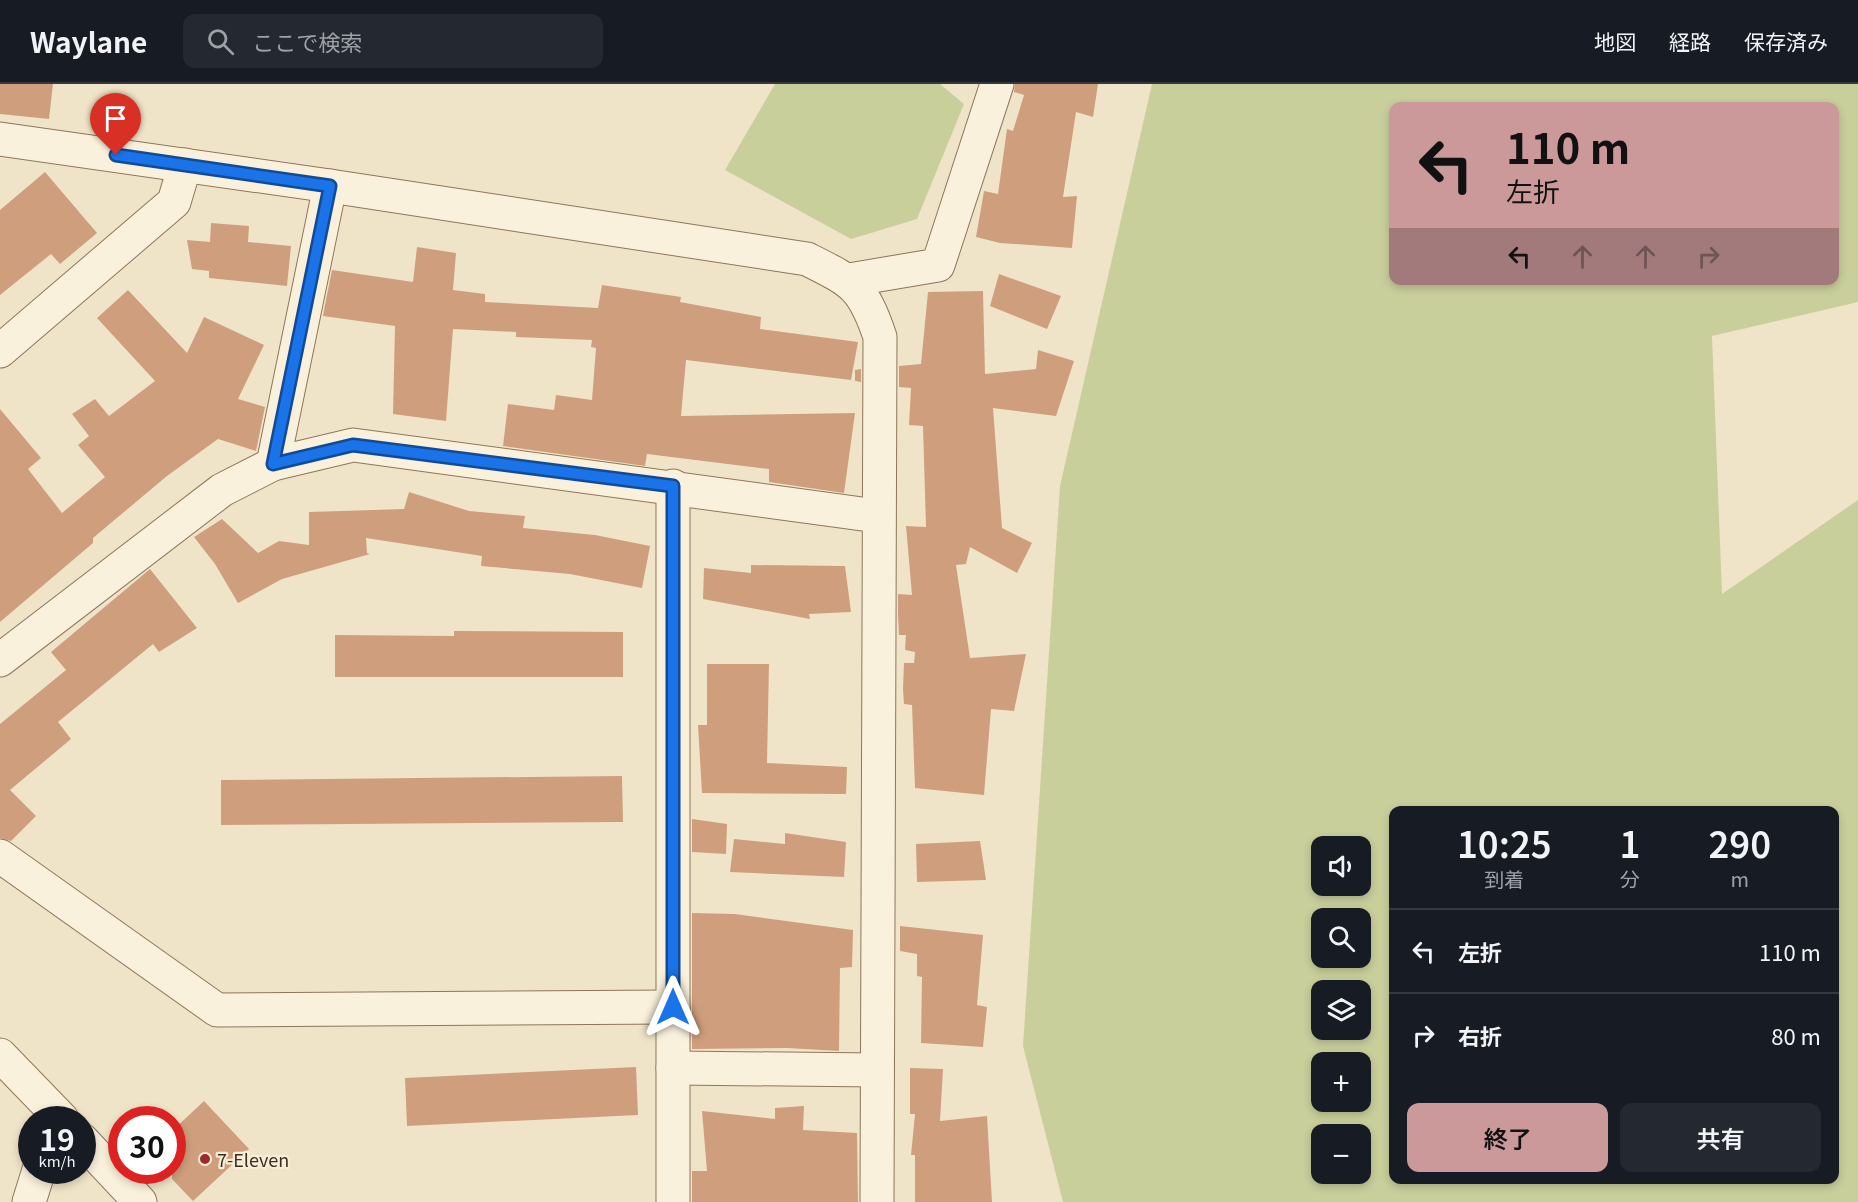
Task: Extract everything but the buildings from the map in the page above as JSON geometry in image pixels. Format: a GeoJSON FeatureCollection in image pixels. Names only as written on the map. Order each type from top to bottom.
{"type":"FeatureCollection","features":[{"type":"Feature","properties":{"kind":"street"},"geometry":{"type":"LineString","coordinates":[[849,280],[938,265],[997,84]]}},
{"type":"Feature","properties":{"kind":"street"},"geometry":{"type":"LineString","coordinates":[[0,139],[330,186],[807,259],[849,280],[871,309],[880,337],[877,516],[877,1202]]}},
{"type":"Feature","properties":{"kind":"street"},"geometry":{"type":"LineString","coordinates":[[0,351],[174,202],[185,165]]}},
{"type":"Feature","properties":{"kind":"street"},"geometry":{"type":"LineString","coordinates":[[273,464],[330,186]]}},
{"type":"Feature","properties":{"kind":"street"},"geometry":{"type":"LineString","coordinates":[[0,660],[222,490],[273,464],[353,445],[673,486],[877,516]]}},
{"type":"Feature","properties":{"kind":"street"},"geometry":{"type":"LineString","coordinates":[[673,486],[673,1202]]}},
{"type":"Feature","properties":{"kind":"street"},"geometry":{"type":"LineString","coordinates":[[3,865],[217,1010],[673,1007]]}},
{"type":"Feature","properties":{"kind":"street"},"geometry":{"type":"LineString","coordinates":[[0,1055],[48,1106]]}},
{"type":"Feature","properties":{"kind":"street"},"geometry":{"type":"LineString","coordinates":[[673,1068],[877,1070]]}},
{"type":"Feature","properties":{"kind":"street"},"geometry":{"type":"LineString","coordinates":[[96,1155],[140,1202]]}},
{"type":"Feature","properties":{"kind":"street"},"geometry":{"type":"LineString","coordinates":[[29,1202],[35,1184]]}},
{"type":"Feature","properties":{"kind":"green space"},"geometry":{"type":"Polygon","coordinates":[[[775,84],[940,84],[964,104],[917,219],[851,239],[725,170],[775,84]]]}},
{"type":"Feature","properties":{"kind":"green space"},"geometry":{"type":"Polygon","coordinates":[[[1152,84],[1858,84],[1858,302],[1712,336],[1722,594],[1858,500],[1858,1202],[1063,1202],[1023,1046],[1060,486],[1152,84]]]}},
{"type":"Feature","properties":{"kind":"place","name":"7-Eleven"},"geometry":{"type":"Point","coordinates":[205,1159]}},
{"type":"Feature","properties":{"kind":"route"},"geometry":{"type":"LineString","coordinates":[[116,155],[330,186],[273,464],[353,445],[673,486],[673,1007]]}}]}
